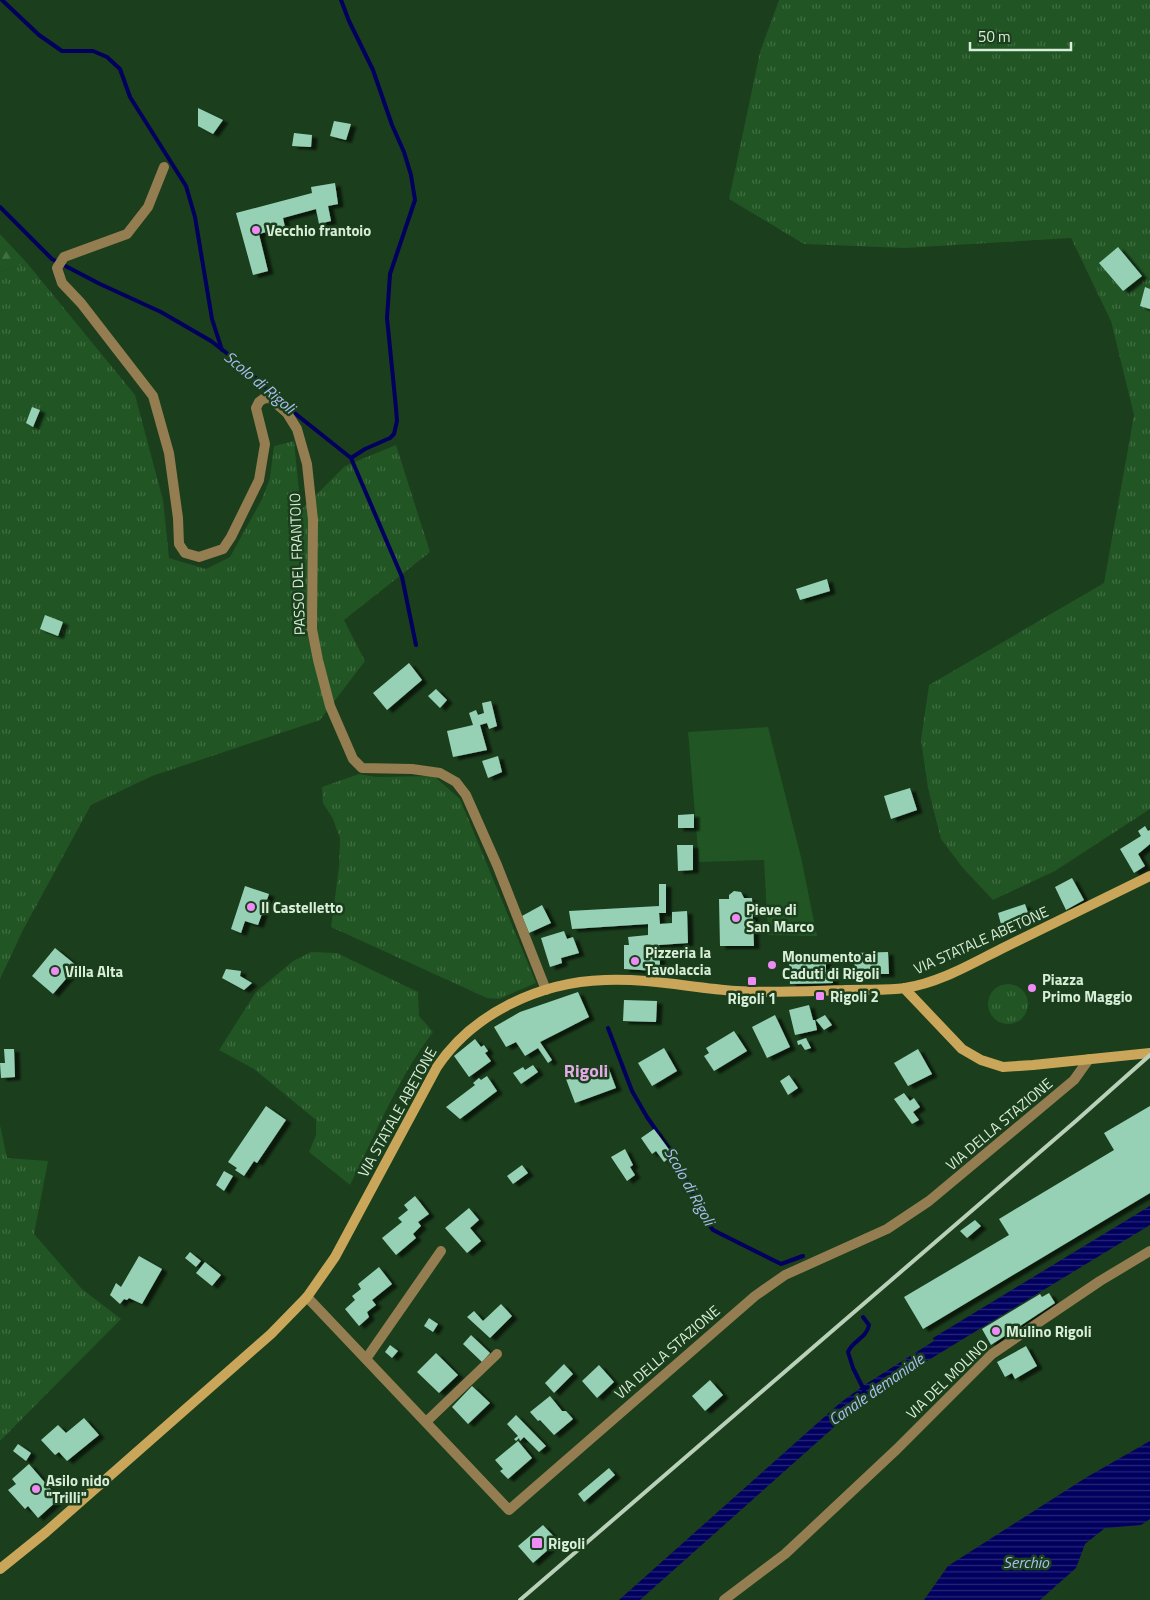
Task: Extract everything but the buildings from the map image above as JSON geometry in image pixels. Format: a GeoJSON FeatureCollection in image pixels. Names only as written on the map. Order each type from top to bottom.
{"type":"FeatureCollection","features":[{"type":"Feature","properties":{"kind":"main road","name":"VIA STATALE ABETONE"},"geometry":{"type":"LineString","coordinates":[[0,1569],[46,1532],[270,1334],[306,1297],[335,1257],[437,1067],[448,1050],[472,1028],[498,1010],[546,990],[582,982],[604,980],[632,980],[759,992],[904,988],[937,979],[1150,876]]}},
{"type":"Feature","properties":{"kind":"main road"},"geometry":{"type":"LineString","coordinates":[[904,988],[949,1038],[962,1049],[981,1060],[1003,1067],[1150,1053]]}},
{"type":"Feature","properties":{"kind":"street","name":"PASSO DEL FRANTOIO"},"geometry":{"type":"LineString","coordinates":[[164,167],[148,207],[127,234],[64,257],[56,268],[62,283],[81,303],[153,396],[169,453],[178,518],[178,544],[185,554],[199,557],[223,548],[231,537],[259,480],[265,444],[256,408],[259,402],[268,398],[287,412],[298,429],[307,464],[313,520],[312,629],[330,706],[352,758],[362,768],[412,769],[440,773],[456,782],[466,795],[497,865],[546,990]]}},
{"type":"Feature","properties":{"kind":"street","name":"VIA DELLA STAZIONE"},"geometry":{"type":"LineString","coordinates":[[306,1297],[509,1510],[755,1296],[785,1275],[887,1229],[930,1201],[1074,1080],[1090,1059]]}},
{"type":"Feature","properties":{"kind":"street","name":"VIA DEL MOLINO"},"geometry":{"type":"LineString","coordinates":[[724,1600],[785,1554],[897,1449],[992,1354],[1100,1281],[1150,1250]]}},
{"type":"Feature","properties":{"kind":"street"},"geometry":{"type":"LineString","coordinates":[[366,1359],[441,1251]]}},
{"type":"Feature","properties":{"kind":"street"},"geometry":{"type":"LineString","coordinates":[[426,1422],[497,1354]]}},
{"type":"Feature","properties":{"kind":"green space"},"geometry":{"type":"Polygon","coordinates":[[[779,0],[1150,0],[1150,809],[1055,871],[993,900],[962,867],[941,839],[928,788],[921,740],[929,685],[1104,583],[1134,415],[1111,321],[1071,238],[905,248],[804,244],[729,199],[760,52],[779,0]]]}},
{"type":"Feature","properties":{"kind":"green space"},"geometry":{"type":"Polygon","coordinates":[[[0,234],[27,263],[0,272],[0,234]]]}},
{"type":"Feature","properties":{"kind":"green space"},"geometry":{"type":"Polygon","coordinates":[[[27,263],[135,395],[163,500],[169,558],[206,569],[230,557],[262,499],[270,478],[274,446],[294,441],[301,510],[345,466],[396,445],[430,552],[344,620],[365,661],[320,720],[152,776],[91,805],[23,930],[0,979],[0,272],[27,263]]]}},
{"type":"Feature","properties":{"kind":"green space"},"geometry":{"type":"Polygon","coordinates":[[[768,727],[801,857],[817,936],[768,935],[764,860],[699,862],[688,732],[768,727]]]}},
{"type":"Feature","properties":{"kind":"green space"},"geometry":{"type":"Polygon","coordinates":[[[359,774],[376,777],[434,776],[460,799],[536,983],[499,999],[487,998],[331,927],[339,867],[340,838],[333,819],[323,803],[322,787],[359,774]]]}},
{"type":"Feature","properties":{"kind":"green space"},"geometry":{"type":"Polygon","coordinates":[[[311,952],[337,953],[418,992],[419,1016],[433,1032],[398,1087],[350,1185],[309,1152],[316,1135],[316,1120],[254,1069],[219,1050],[256,992],[293,961],[311,952]]]}},
{"type":"Feature","properties":{"kind":"green space"},"geometry":{"type":"Polygon","coordinates":[[[1012,984],[1019,987],[1025,993],[1028,1004],[1027,1012],[1019,1021],[1012,1024],[1004,1024],[997,1021],[989,1012],[988,1000],[991,993],[1000,985],[1012,984]]]}},
{"type":"Feature","properties":{"kind":"green space"},"geometry":{"type":"Polygon","coordinates":[[[0,1125],[7,1158],[48,1161],[34,1234],[82,1289],[121,1319],[0,1441],[0,1125]]]}},
{"type":"Feature","properties":{"kind":"water","name":"Canale demaniale"},"geometry":{"type":"Polygon","coordinates":[[[1150,1206],[1150,1225],[886,1386],[860,1404],[640,1600],[619,1600],[840,1403],[866,1384],[934,1341],[933,1338],[1150,1206]]]}},
{"type":"Feature","properties":{"kind":"water","name":"Serchio"},"geometry":{"type":"Polygon","coordinates":[[[1150,1441],[1150,1519],[1141,1525],[1105,1528],[1085,1544],[1076,1568],[1040,1600],[924,1600],[948,1566],[1087,1477],[1150,1441]]]}},
{"type":"Feature","properties":{"kind":"waterway"},"geometry":{"type":"LineString","coordinates":[[2,0],[39,35],[62,51],[93,51],[107,57],[120,69],[130,97],[186,186],[195,217],[212,319],[222,350]]}},
{"type":"Feature","properties":{"kind":"waterway"},"geometry":{"type":"LineString","coordinates":[[341,0],[373,70],[392,125],[404,152],[411,175],[415,200],[390,274],[387,318],[397,421],[394,434],[390,438],[365,449],[351,458]]}},
{"type":"Feature","properties":{"kind":"waterway","name":"Scolo di Rigoli"},"geometry":{"type":"LineString","coordinates":[[0,207],[52,259],[161,312],[211,341],[246,368],[274,397]]}},
{"type":"Feature","properties":{"kind":"waterway","name":"Scolo di Rigoli"},"geometry":{"type":"LineString","coordinates":[[287,407],[351,458],[402,577],[416,645]]}},
{"type":"Feature","properties":{"kind":"waterway","name":"Scolo di Rigoli"},"geometry":{"type":"LineString","coordinates":[[608,1028],[632,1091],[647,1117],[679,1163],[702,1215],[713,1230],[781,1264],[803,1256]]}},
{"type":"Feature","properties":{"kind":"waterway","name":"Scolo di Rigoli"},"geometry":{"type":"LineString","coordinates":[[863,1317],[869,1325],[868,1329],[848,1352],[853,1368],[864,1390]]}},
{"type":"Feature","properties":{"kind":"railway"},"geometry":{"type":"LineString","coordinates":[[520,1600],[1150,1055]]}},
{"type":"Feature","properties":{"kind":"place","name":"Vecchio frantoio"},"geometry":{"type":"Point","coordinates":[256,230]}},
{"type":"Feature","properties":{"kind":"place","name":"Il Castelletto"},"geometry":{"type":"Point","coordinates":[251,907]}},
{"type":"Feature","properties":{"kind":"place","name":"Pieve di San Marco"},"geometry":{"type":"Point","coordinates":[736,918]}},
{"type":"Feature","properties":{"kind":"place","name":"Pizzeria la Tavolaccia"},"geometry":{"type":"Point","coordinates":[635,961]}},
{"type":"Feature","properties":{"kind":"place","name":"Monumento ai Caduti di Rigoli"},"geometry":{"type":"Point","coordinates":[772,965]}},
{"type":"Feature","properties":{"kind":"place","name":"Villa Alta"},"geometry":{"type":"Point","coordinates":[55,971]}},
{"type":"Feature","properties":{"kind":"place","name":"Rigoli 1"},"geometry":{"type":"Point","coordinates":[752,981]}},
{"type":"Feature","properties":{"kind":"place","name":"Piazza Primo Maggio"},"geometry":{"type":"Point","coordinates":[1032,988]}},
{"type":"Feature","properties":{"kind":"place","name":"Rigoli 2"},"geometry":{"type":"Point","coordinates":[820,996]}},
{"type":"Feature","properties":{"kind":"place","name":"Mulino Rigoli"},"geometry":{"type":"Point","coordinates":[996,1331]}},
{"type":"Feature","properties":{"kind":"place","name":"Asilo nido \"Trilli\""},"geometry":{"type":"Point","coordinates":[36,1489]}},
{"type":"Feature","properties":{"kind":"place","name":"Rigoli"},"geometry":{"type":"Point","coordinates":[537,1543]}},
{"type":"Feature","properties":{"kind":"district","name":"Rigoli"},"geometry":{"type":"Point","coordinates":[586,1070]}}]}
